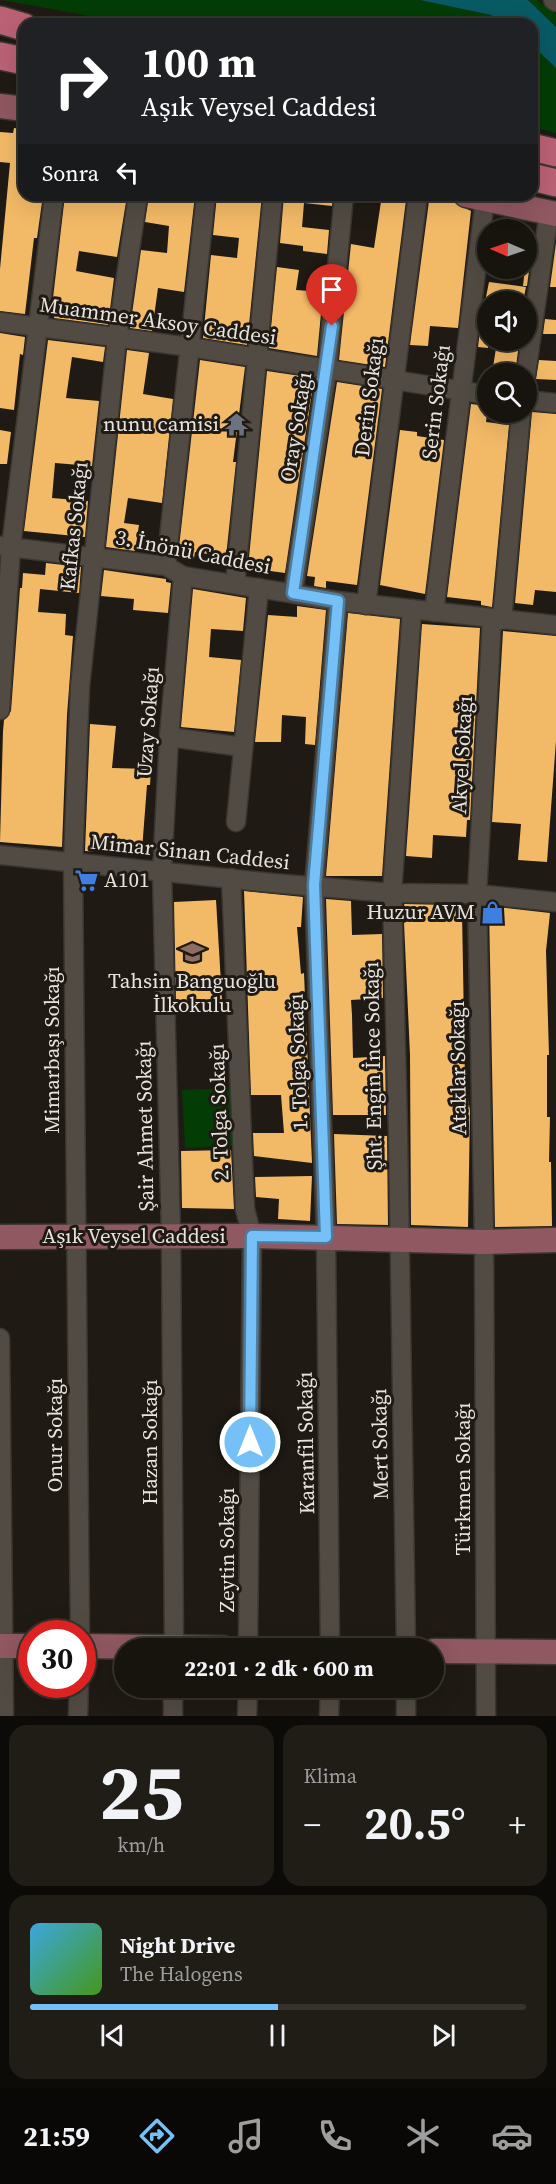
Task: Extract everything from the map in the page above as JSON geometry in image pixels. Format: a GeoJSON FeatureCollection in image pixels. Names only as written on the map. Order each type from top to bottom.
{"type":"FeatureCollection","features":[{"type":"Feature","properties":{"kind":"highway"},"geometry":{"type":"LineString","coordinates":[[0,20],[18,25]]}},
{"type":"Feature","properties":{"kind":"highway"},"geometry":{"type":"LineString","coordinates":[[0,33],[18,36]]}},
{"type":"Feature","properties":{"kind":"highway"},"geometry":{"type":"LineString","coordinates":[[0,56],[18,60]]}},
{"type":"Feature","properties":{"kind":"highway"},"geometry":{"type":"LineString","coordinates":[[0,74],[18,76]]}},
{"type":"Feature","properties":{"kind":"highway"},"geometry":{"type":"LineString","coordinates":[[538,148],[556,153]]}},
{"type":"Feature","properties":{"kind":"highway"},"geometry":{"type":"LineString","coordinates":[[538,178],[556,183]]}},
{"type":"Feature","properties":{"kind":"main road"},"geometry":{"type":"LineString","coordinates":[[0,106],[18,108]]}},
{"type":"Feature","properties":{"kind":"main road"},"geometry":{"type":"LineString","coordinates":[[495,201],[552,213]]}},
{"type":"Feature","properties":{"kind":"main road","name":"Aşık Veysel Caddesi"},"geometry":{"type":"LineString","coordinates":[[0,1237],[252,1236],[484,1242],[556,1240]]}},
{"type":"Feature","properties":{"kind":"main road"},"geometry":{"type":"LineString","coordinates":[[2,1646],[18,1646]]}},
{"type":"Feature","properties":{"kind":"main road"},"geometry":{"type":"LineString","coordinates":[[96,1646],[114,1647]]}},
{"type":"Feature","properties":{"kind":"main road"},"geometry":{"type":"LineString","coordinates":[[444,1651],[556,1652]]}},
{"type":"Feature","properties":{"kind":"street"},"geometry":{"type":"LineString","coordinates":[[0,710],[5,546],[38,325],[53,201]]}},
{"type":"Feature","properties":{"kind":"street","name":"Kafkas Sokağı"},"geometry":{"type":"LineString","coordinates":[[73,863],[80,687],[117,338],[137,201]]}},
{"type":"Feature","properties":{"kind":"street"},"geometry":{"type":"LineString","coordinates":[[166,566],[205,201]]}},
{"type":"Feature","properties":{"kind":"street"},"geometry":{"type":"LineString","coordinates":[[235,584],[272,201]]}},
{"type":"Feature","properties":{"kind":"street","name":"Oray Sokağı"},"geometry":{"type":"LineString","coordinates":[[293,593],[327,370],[343,201]]}},
{"type":"Feature","properties":{"kind":"street","name":"Derin Sokağı"},"geometry":{"type":"LineString","coordinates":[[366,605],[417,201]]}},
{"type":"Feature","properties":{"kind":"street","name":"Serin Sokağı"},"geometry":{"type":"LineString","coordinates":[[434,612],[460,392],[476,201]]}},
{"type":"Feature","properties":{"kind":"street"},"geometry":{"type":"LineString","coordinates":[[528,363],[552,213]]}},
{"type":"Feature","properties":{"kind":"street","name":"Muammer Aksoy Caddesi"},"geometry":{"type":"LineString","coordinates":[[0,322],[38,325],[259,357],[393,382],[477,394]]}},
{"type":"Feature","properties":{"kind":"street"},"geometry":{"type":"LineString","coordinates":[[537,401],[556,403]]}},
{"type":"Feature","properties":{"kind":"street","name":"Akyel Sokağı"},"geometry":{"type":"LineString","coordinates":[[477,894],[497,619],[520,423]]}},
{"type":"Feature","properties":{"kind":"street","name":"3. İnönü Caddesi"},"geometry":{"type":"LineString","coordinates":[[5,546],[166,566],[183,576],[338,601],[556,625]]}},
{"type":"Feature","properties":{"kind":"street","name":"Uzay Sokağı"},"geometry":{"type":"LineString","coordinates":[[162,872],[168,737],[183,576]]}},
{"type":"Feature","properties":{"kind":"street"},"geometry":{"type":"LineString","coordinates":[[236,822],[260,588]]}},
{"type":"Feature","properties":{"kind":"street"},"geometry":{"type":"LineString","coordinates":[[314,885],[338,601]]}},
{"type":"Feature","properties":{"kind":"street"},"geometry":{"type":"LineString","coordinates":[[392,892],[412,609]]}},
{"type":"Feature","properties":{"kind":"street"},"geometry":{"type":"LineString","coordinates":[[168,737],[243,747]]}},
{"type":"Feature","properties":{"kind":"street","name":"Mimar Sinan Caddesi"},"geometry":{"type":"LineString","coordinates":[[0,855],[392,892],[477,894],[556,902]]}},
{"type":"Feature","properties":{"kind":"street","name":"Mimarbaşı Sokağı"},"geometry":{"type":"LineString","coordinates":[[73,863],[76,1236]]}},
{"type":"Feature","properties":{"kind":"street","name":"Şair Ahmet Sokağı"},"geometry":{"type":"LineString","coordinates":[[162,872],[171,1236]]}},
{"type":"Feature","properties":{"kind":"street","name":"2. Tolga Sokağı"},"geometry":{"type":"LineString","coordinates":[[231,878],[245,1209],[252,1236]]}},
{"type":"Feature","properties":{"kind":"street","name":"1. Tolga Sokağı"},"geometry":{"type":"LineString","coordinates":[[314,885],[326,1237]]}},
{"type":"Feature","properties":{"kind":"street","name":"Şht. Engin İnce Sokağı"},"geometry":{"type":"LineString","coordinates":[[392,892],[399,1239]]}},
{"type":"Feature","properties":{"kind":"street","name":"Ataklar Sokağı"},"geometry":{"type":"LineString","coordinates":[[477,894],[484,1242]]}},
{"type":"Feature","properties":{"kind":"street","name":"Onur Sokağı"},"geometry":{"type":"LineString","coordinates":[[76,1236],[80,1620]]}},
{"type":"Feature","properties":{"kind":"street","name":"Hazan Sokağı"},"geometry":{"type":"LineString","coordinates":[[171,1236],[174,1638]]}},
{"type":"Feature","properties":{"kind":"street","name":"Zeytin Sokağı"},"geometry":{"type":"LineString","coordinates":[[249,1638],[252,1236]]}},
{"type":"Feature","properties":{"kind":"street","name":"Karanfil Sokağı"},"geometry":{"type":"LineString","coordinates":[[326,1237],[330,1638]]}},
{"type":"Feature","properties":{"kind":"street","name":"Mert Sokağı"},"geometry":{"type":"LineString","coordinates":[[399,1239],[406,1638]]}},
{"type":"Feature","properties":{"kind":"street","name":"Türkmen Sokağı"},"geometry":{"type":"LineString","coordinates":[[484,1242],[486,1716]]}},
{"type":"Feature","properties":{"kind":"street"},"geometry":{"type":"LineString","coordinates":[[0,1338],[4,1716]]}},
{"type":"Feature","properties":{"kind":"street"},"geometry":{"type":"LineString","coordinates":[[78,1716],[79,1698]]}},
{"type":"Feature","properties":{"kind":"street"},"geometry":{"type":"LineString","coordinates":[[172,1716],[173,1698]]}},
{"type":"Feature","properties":{"kind":"street"},"geometry":{"type":"LineString","coordinates":[[247,1716],[248,1698]]}},
{"type":"Feature","properties":{"kind":"street"},"geometry":{"type":"LineString","coordinates":[[329,1716],[330,1698]]}},
{"type":"Feature","properties":{"kind":"street"},"geometry":{"type":"LineString","coordinates":[[405,1716],[406,1698]]}},
{"type":"Feature","properties":{"kind":"green space"},"geometry":{"type":"Polygon","coordinates":[[[2,0],[420,0],[491,15],[496,18],[100,18],[2,0]]]}},
{"type":"Feature","properties":{"kind":"green space"},"geometry":{"type":"Polygon","coordinates":[[[528,0],[537,0],[556,14],[556,27],[528,0]]]}},
{"type":"Feature","properties":{"kind":"green space"},"geometry":{"type":"Polygon","coordinates":[[[538,52],[556,68],[556,133],[538,128],[538,52]]]}},
{"type":"Feature","properties":{"kind":"green space"},"geometry":{"type":"Polygon","coordinates":[[[232,1088],[234,1145],[185,1148],[182,1090],[232,1088]]]}},
{"type":"Feature","properties":{"kind":"water"},"geometry":{"type":"Polygon","coordinates":[[[420,0],[528,0],[556,27],[556,68],[538,51],[538,18],[496,18],[491,15],[420,0]]]}},
{"type":"Feature","properties":{"kind":"building"},"geometry":{"type":"Polygon","coordinates":[[[14,128],[18,128],[18,201],[42,201],[37,238],[34,238],[25,314],[0,311],[0,269],[10,163],[0,162],[0,132],[13,133],[14,128]]]}},
{"type":"Feature","properties":{"kind":"building"},"geometry":{"type":"Polygon","coordinates":[[[64,201],[126,201],[117,257],[79,251],[76,271],[114,278],[108,325],[54,318],[57,299],[53,298],[64,201]]]}},
{"type":"Feature","properties":{"kind":"building"},"geometry":{"type":"Polygon","coordinates":[[[148,201],[194,201],[184,292],[158,288],[152,331],[130,328],[141,250],[167,253],[169,226],[145,222],[148,201]]]}},
{"type":"Feature","properties":{"kind":"building"},"geometry":{"type":"Polygon","coordinates":[[[216,201],[261,201],[247,345],[203,338],[211,255],[237,258],[239,238],[213,235],[216,201]]]}},
{"type":"Feature","properties":{"kind":"building"},"geometry":{"type":"Polygon","coordinates":[[[284,201],[332,201],[332,206],[304,203],[302,227],[329,230],[327,254],[303,251],[303,246],[280,243],[284,201]]]}},
{"type":"Feature","properties":{"kind":"building"},"geometry":{"type":"Polygon","coordinates":[[[381,201],[406,201],[385,367],[339,360],[351,244],[374,248],[381,201]]]}},
{"type":"Feature","properties":{"kind":"building"},"geometry":{"type":"Polygon","coordinates":[[[429,201],[455,203],[471,211],[458,328],[430,326],[428,346],[410,345],[429,201]]]}},
{"type":"Feature","properties":{"kind":"building"},"geometry":{"type":"Polygon","coordinates":[[[556,243],[556,287],[550,287],[556,243]]]}},
{"type":"Feature","properties":{"kind":"building"},"geometry":{"type":"Polygon","coordinates":[[[277,267],[299,270],[296,290],[323,292],[317,356],[269,348],[277,267]]]}},
{"type":"Feature","properties":{"kind":"building"},"geometry":{"type":"Polygon","coordinates":[[[524,279],[528,279],[527,286],[523,286],[524,279]]]}},
{"type":"Feature","properties":{"kind":"building"},"geometry":{"type":"Polygon","coordinates":[[[489,282],[526,287],[525,291],[487,291],[489,282]]]}},
{"type":"Feature","properties":{"kind":"building"},"geometry":{"type":"Polygon","coordinates":[[[545,319],[556,320],[556,334],[543,334],[545,319]]]}},
{"type":"Feature","properties":{"kind":"building"},"geometry":{"type":"Polygon","coordinates":[[[0,333],[25,337],[23,355],[20,354],[14,410],[0,408],[0,333]]]}},
{"type":"Feature","properties":{"kind":"building"},"geometry":{"type":"Polygon","coordinates":[[[48,340],[105,347],[103,362],[72,357],[66,398],[99,401],[92,466],[55,463],[52,498],[88,501],[85,537],[24,531],[48,340]]]}},
{"type":"Feature","properties":{"kind":"building"},"geometry":{"type":"Polygon","coordinates":[[[127,350],[149,353],[143,394],[173,399],[162,503],[128,498],[124,523],[139,525],[135,551],[106,547],[127,350]]]}},
{"type":"Feature","properties":{"kind":"building"},"geometry":{"type":"Polygon","coordinates":[[[496,351],[518,351],[516,363],[494,363],[496,351]]]}},
{"type":"Feature","properties":{"kind":"building"},"geometry":{"type":"Polygon","coordinates":[[[200,360],[245,367],[233,462],[236,462],[226,557],[195,552],[194,558],[178,556],[200,360]]]}},
{"type":"Feature","properties":{"kind":"building"},"geometry":{"type":"Polygon","coordinates":[[[539,360],[556,361],[556,380],[537,379],[539,360]]]}},
{"type":"Feature","properties":{"kind":"building"},"geometry":{"type":"Polygon","coordinates":[[[267,371],[314,378],[285,573],[248,568],[267,371]]]}},
{"type":"Feature","properties":{"kind":"building"},"geometry":{"type":"Polygon","coordinates":[[[337,382],[382,389],[357,585],[326,581],[326,588],[314,586],[315,577],[307,576],[337,382]]]}},
{"type":"Feature","properties":{"kind":"building"},"geometry":{"type":"Polygon","coordinates":[[[471,404],[477,405],[477,423],[509,425],[492,607],[481,605],[481,601],[447,597],[471,404]]]}},
{"type":"Feature","properties":{"kind":"building"},"geometry":{"type":"Polygon","coordinates":[[[537,412],[556,414],[556,592],[535,590],[533,605],[515,603],[531,423],[537,423],[537,412]]]}},
{"type":"Feature","properties":{"kind":"building"},"geometry":{"type":"Polygon","coordinates":[[[0,430],[11,432],[7,464],[0,464],[0,430]]]}},
{"type":"Feature","properties":{"kind":"building"},"geometry":{"type":"Polygon","coordinates":[[[400,430],[417,432],[417,436],[444,440],[425,594],[380,585],[400,430]]]}},
{"type":"Feature","properties":{"kind":"building"},"geometry":{"type":"Polygon","coordinates":[[[46,563],[81,567],[79,593],[40,589],[38,612],[66,614],[65,635],[73,636],[67,715],[62,847],[0,842],[3,731],[4,720],[11,711],[20,588],[22,588],[23,573],[45,575],[46,563]]]}},
{"type":"Feature","properties":{"kind":"building"},"geometry":{"type":"Polygon","coordinates":[[[104,570],[166,579],[166,582],[171,583],[168,613],[133,610],[134,599],[101,596],[104,570]]]}},
{"type":"Feature","properties":{"kind":"building"},"geometry":{"type":"Polygon","coordinates":[[[193,589],[246,598],[243,631],[211,629],[209,657],[241,660],[234,732],[181,727],[193,589]]]}},
{"type":"Feature","properties":{"kind":"building"},"geometry":{"type":"Polygon","coordinates":[[[297,606],[326,610],[315,745],[305,744],[306,717],[282,715],[281,742],[255,742],[268,615],[297,617],[297,606]]]}},
{"type":"Feature","properties":{"kind":"building"},"geometry":{"type":"Polygon","coordinates":[[[348,613],[400,619],[382,876],[326,876],[348,613]]]}},
{"type":"Feature","properties":{"kind":"building"},"geometry":{"type":"Polygon","coordinates":[[[422,624],[480,628],[470,820],[467,820],[466,837],[433,835],[432,858],[406,856],[422,624]]]}},
{"type":"Feature","properties":{"kind":"building"},"geometry":{"type":"Polygon","coordinates":[[[503,631],[556,636],[556,741],[547,862],[518,860],[521,824],[492,822],[503,631]]]}},
{"type":"Feature","properties":{"kind":"building"},"geometry":{"type":"Polygon","coordinates":[[[90,724],[116,726],[112,768],[151,769],[150,785],[147,785],[142,850],[104,847],[104,852],[85,851],[90,724]]]}},
{"type":"Feature","properties":{"kind":"building"},"geometry":{"type":"Polygon","coordinates":[[[244,891],[303,897],[301,927],[297,927],[301,974],[304,973],[312,1163],[254,1156],[253,1133],[284,1133],[281,1095],[251,1095],[244,891]]]}},
{"type":"Feature","properties":{"kind":"building"},"geometry":{"type":"Polygon","coordinates":[[[326,899],[351,901],[352,935],[382,934],[383,998],[351,1000],[353,1058],[385,1056],[386,1115],[333,1115],[326,899]]]}},
{"type":"Feature","properties":{"kind":"building"},"geometry":{"type":"Polygon","coordinates":[[[216,900],[222,1000],[176,1002],[174,902],[216,900]]]}},
{"type":"Feature","properties":{"kind":"building"},"geometry":{"type":"Polygon","coordinates":[[[404,904],[450,905],[462,912],[465,1079],[470,1111],[468,1227],[411,1225],[410,1055],[404,923],[408,921],[404,904]]]}},
{"type":"Feature","properties":{"kind":"building"},"geometry":{"type":"Polygon","coordinates":[[[489,906],[550,913],[546,951],[549,1055],[547,1055],[547,1117],[550,1117],[549,1162],[551,1162],[552,1226],[495,1227],[489,906]]]}},
{"type":"Feature","properties":{"kind":"building"},"geometry":{"type":"Polygon","coordinates":[[[334,1134],[387,1136],[388,1225],[337,1224],[334,1134]]]}},
{"type":"Feature","properties":{"kind":"building"},"geometry":{"type":"Polygon","coordinates":[[[231,1150],[234,1209],[182,1208],[181,1151],[231,1150]]]}},
{"type":"Feature","properties":{"kind":"building"},"geometry":{"type":"Polygon","coordinates":[[[312,1176],[310,1221],[278,1219],[279,1199],[256,1197],[255,1177],[312,1176]]]}},
{"type":"Feature","properties":{"kind":"place","name":"nunu camisi"},"geometry":{"type":"Point","coordinates":[237,424]}},
{"type":"Feature","properties":{"kind":"place","name":"A101"},"geometry":{"type":"Point","coordinates":[86,880]}},
{"type":"Feature","properties":{"kind":"place","name":"Huzur AVM"},"geometry":{"type":"Point","coordinates":[493,912]}},
{"type":"Feature","properties":{"kind":"place","name":"Tahsin Banguoğlu İlkokulu"},"geometry":{"type":"Point","coordinates":[192,953]}},
{"type":"Feature","properties":{"kind":"route"},"geometry":{"type":"LineString","coordinates":[[250,1442],[252,1236],[326,1237],[314,885],[338,601],[293,593],[332,326]]}}]}
